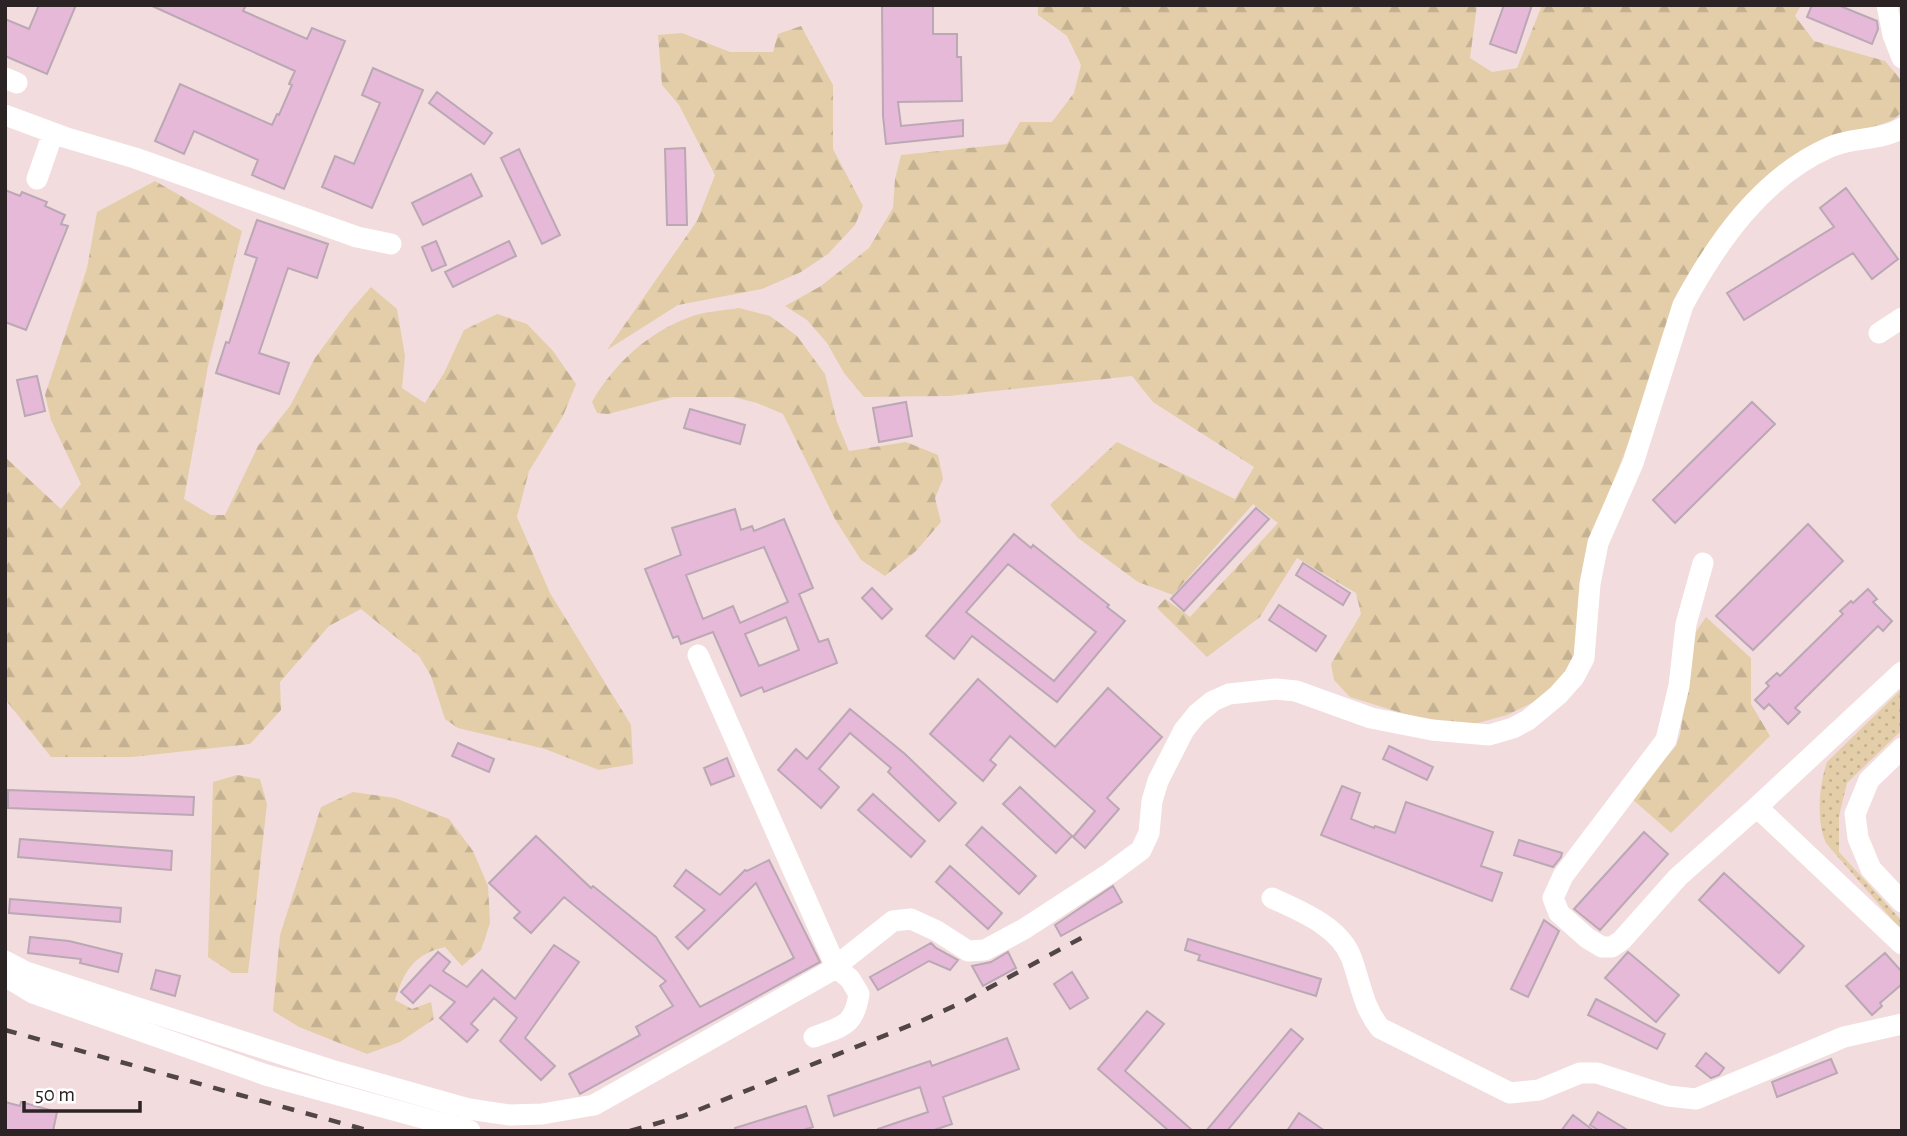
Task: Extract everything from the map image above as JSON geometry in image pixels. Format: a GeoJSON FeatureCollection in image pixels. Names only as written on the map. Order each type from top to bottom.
{"type":"FeatureCollection","features":[{"type":"Feature","properties":{"kind":"street"},"geometry":{"type":"LineString","coordinates":[[1887,5],[1893,35],[1902,58]]}},
{"type":"Feature","properties":{"kind":"street"},"geometry":{"type":"LineString","coordinates":[[5,116],[135,158],[357,237],[391,244]]}},
{"type":"Feature","properties":{"kind":"street"},"geometry":{"type":"LineString","coordinates":[[5,961],[26,972],[331,1070],[469,1109],[510,1115],[541,1114],[594,1105],[836,967],[893,921],[911,919],[968,951],[985,950],[1024,929],[1141,850],[1149,833],[1152,801],[1158,781],[1184,730],[1197,714],[1213,701],[1229,694],[1276,689],[1296,691],[1371,718],[1464,734],[1489,735],[1513,728],[1546,706],[1574,677],[1584,658],[1590,584],[1598,543],[1633,463],[1683,305],[1692,288],[1751,203],[1764,190],[1808,157],[1851,140],[1892,134],[1902,128]]}},
{"type":"Feature","properties":{"kind":"street"},"geometry":{"type":"LineString","coordinates":[[37,179],[54,133]]}},
{"type":"Feature","properties":{"kind":"street"},"geometry":{"type":"LineString","coordinates":[[1879,333],[1902,318]]}},
{"type":"Feature","properties":{"kind":"street"},"geometry":{"type":"LineString","coordinates":[[1703,564],[1686,624],[1679,686],[1666,740],[1563,876],[1552,898],[1559,913],[1587,938],[1602,947],[1612,947],[1622,940],[1678,877],[1902,671]]}},
{"type":"Feature","properties":{"kind":"street"},"geometry":{"type":"LineString","coordinates":[[698,656],[836,967],[850,978],[859,994],[856,1013],[846,1024],[814,1037]]}},
{"type":"Feature","properties":{"kind":"street"},"geometry":{"type":"LineString","coordinates":[[1902,748],[1869,780],[1855,814],[1858,838],[1871,869],[1902,902]]}},
{"type":"Feature","properties":{"kind":"street"},"geometry":{"type":"LineString","coordinates":[[1757,807],[1902,944]]}},
{"type":"Feature","properties":{"kind":"street"},"geometry":{"type":"LineString","coordinates":[[1272,898],[1302,912],[1334,932],[1350,954],[1368,1012],[1380,1028],[1510,1093],[1539,1090],[1580,1073],[1597,1073],[1668,1096],[1696,1098],[1844,1037],[1902,1024]]}},
{"type":"Feature","properties":{"kind":"street"},"geometry":{"type":"LineString","coordinates":[[5,976],[33,993],[267,1075],[470,1131]]}},
{"type":"Feature","properties":{"kind":"green space"},"geometry":{"type":"Polygon","coordinates":[[[1038,5],[1477,5],[1470,58],[1492,72],[1517,68],[1542,5],[1801,5],[1795,16],[1814,41],[1885,61],[1902,81],[1902,112],[1893,120],[1819,142],[1728,222],[1635,426],[1593,533],[1576,649],[1568,671],[1544,697],[1507,715],[1467,726],[1421,719],[1350,697],[1334,680],[1331,664],[1361,614],[1356,593],[1297,558],[1260,617],[1207,657],[1157,608],[1165,599],[1190,617],[1278,523],[1253,504],[1173,595],[1138,582],[1078,538],[1050,505],[1117,442],[1235,499],[1254,467],[1153,402],[1132,376],[949,396],[864,397],[844,373],[827,343],[807,320],[785,306],[821,286],[869,248],[893,208],[895,179],[901,155],[1007,144],[1020,122],[1052,122],[1074,93],[1081,65],[1067,36],[1038,15],[1038,5]]]}},
{"type":"Feature","properties":{"kind":"green space"},"geometry":{"type":"Polygon","coordinates":[[[801,26],[833,85],[833,149],[863,206],[855,225],[828,254],[801,272],[762,289],[678,305],[607,350],[697,221],[715,175],[679,105],[662,85],[658,35],[682,33],[730,52],[773,52],[778,34],[801,26]]]}},
{"type":"Feature","properties":{"kind":"green space"},"geometry":{"type":"Polygon","coordinates":[[[155,181],[242,231],[208,366],[184,499],[211,515],[225,515],[258,446],[290,406],[315,358],[371,287],[397,309],[405,356],[402,388],[425,403],[444,373],[464,330],[497,314],[527,324],[553,351],[576,384],[563,416],[529,471],[517,517],[550,593],[631,725],[633,764],[599,770],[545,749],[458,728],[445,719],[431,676],[419,656],[361,609],[329,626],[280,682],[281,710],[250,744],[132,757],[51,757],[5,699],[5,457],[61,509],[81,484],[51,420],[45,395],[87,268],[97,212],[155,181]]]}},
{"type":"Feature","properties":{"kind":"green space"},"geometry":{"type":"Polygon","coordinates":[[[739,308],[770,316],[797,336],[825,374],[837,422],[849,451],[906,442],[938,455],[943,479],[935,498],[941,522],[916,551],[885,576],[861,560],[835,519],[783,414],[733,397],[673,397],[608,414],[597,413],[592,402],[601,388],[621,363],[646,341],[690,317],[739,308]]]}},
{"type":"Feature","properties":{"kind":"green space"},"geometry":{"type":"Polygon","coordinates":[[[1706,617],[1751,658],[1751,704],[1770,736],[1671,833],[1632,799],[1676,746],[1680,735],[1695,633],[1706,617]]]}},
{"type":"Feature","properties":{"kind":"green space"},"geometry":{"type":"Polygon","coordinates":[[[1902,689],[1902,730],[1847,783],[1839,816],[1839,852],[1902,921],[1902,931],[1826,843],[1821,824],[1820,803],[1827,762],[1902,689]]]}},
{"type":"Feature","properties":{"kind":"green space"},"geometry":{"type":"Polygon","coordinates":[[[237,775],[260,779],[267,804],[248,973],[232,973],[208,957],[213,782],[237,775]]]}},
{"type":"Feature","properties":{"kind":"green space"},"geometry":{"type":"Polygon","coordinates":[[[353,792],[395,798],[449,819],[473,851],[488,886],[490,923],[481,950],[462,966],[445,947],[425,954],[412,965],[402,980],[395,1000],[412,1009],[431,1002],[434,1019],[400,1042],[367,1054],[299,1027],[273,1011],[280,935],[321,807],[353,792]]]}},
{"type":"Feature","properties":{"kind":"building"},"geometry":{"type":"Polygon","coordinates":[[[39,5],[76,5],[47,74],[5,56],[5,19],[29,29],[39,5]]]}},
{"type":"Feature","properties":{"kind":"building"},"geometry":{"type":"Polygon","coordinates":[[[150,5],[246,5],[243,11],[307,39],[312,28],[345,41],[284,189],[252,175],[258,160],[194,131],[184,154],[155,141],[180,84],[272,125],[292,85],[289,84],[295,71],[150,5]]]}},
{"type":"Feature","properties":{"kind":"building"},"geometry":{"type":"Polygon","coordinates":[[[882,5],[933,5],[933,34],[957,34],[957,57],[961,57],[962,101],[898,102],[901,126],[963,120],[963,136],[886,144],[883,116],[882,5]]]}},
{"type":"Feature","properties":{"kind":"building"},"geometry":{"type":"Polygon","coordinates":[[[1504,5],[1532,5],[1516,53],[1490,44],[1504,5]]]}},
{"type":"Feature","properties":{"kind":"building"},"geometry":{"type":"Polygon","coordinates":[[[1812,5],[1838,5],[1877,21],[1878,29],[1872,44],[1807,17],[1812,5]]]}},
{"type":"Feature","properties":{"kind":"building"},"geometry":{"type":"Polygon","coordinates":[[[373,68],[423,90],[372,208],[322,187],[335,156],[354,164],[380,103],[362,95],[373,68]]]}},
{"type":"Feature","properties":{"kind":"building"},"geometry":{"type":"Polygon","coordinates":[[[437,92],[492,133],[484,144],[429,103],[437,92]]]}},
{"type":"Feature","properties":{"kind":"building"},"geometry":{"type":"Polygon","coordinates":[[[685,148],[687,225],[667,225],[665,149],[685,148]]]}},
{"type":"Feature","properties":{"kind":"building"},"geometry":{"type":"Polygon","coordinates":[[[519,149],[560,235],[542,244],[501,158],[519,149]]]}},
{"type":"Feature","properties":{"kind":"building"},"geometry":{"type":"Polygon","coordinates":[[[471,174],[482,196],[423,225],[412,203],[471,174]]]}},
{"type":"Feature","properties":{"kind":"building"},"geometry":{"type":"Polygon","coordinates":[[[1846,188],[1898,259],[1872,279],[1853,253],[1744,320],[1727,293],[1834,227],[1820,208],[1846,188]]]}},
{"type":"Feature","properties":{"kind":"building"},"geometry":{"type":"Polygon","coordinates":[[[5,190],[20,196],[22,192],[47,202],[45,206],[65,215],[61,224],[68,226],[26,330],[5,322],[5,190]]]}},
{"type":"Feature","properties":{"kind":"building"},"geometry":{"type":"Polygon","coordinates":[[[257,220],[328,244],[317,278],[288,268],[259,353],[289,363],[279,394],[216,373],[226,342],[229,343],[257,258],[245,254],[257,220]]]}},
{"type":"Feature","properties":{"kind":"building"},"geometry":{"type":"Polygon","coordinates":[[[436,241],[446,265],[432,271],[422,247],[436,241]]]}},
{"type":"Feature","properties":{"kind":"building"},"geometry":{"type":"Polygon","coordinates":[[[509,241],[516,256],[453,287],[445,272],[509,241]]]}},
{"type":"Feature","properties":{"kind":"building"},"geometry":{"type":"Polygon","coordinates":[[[37,376],[45,411],[25,416],[17,380],[37,376]]]}},
{"type":"Feature","properties":{"kind":"building"},"geometry":{"type":"Polygon","coordinates":[[[906,402],[912,436],[879,442],[873,408],[906,402]]]}},
{"type":"Feature","properties":{"kind":"building"},"geometry":{"type":"Polygon","coordinates":[[[1752,402],[1775,424],[1675,523],[1653,500],[1752,402]]]}},
{"type":"Feature","properties":{"kind":"building"},"geometry":{"type":"Polygon","coordinates":[[[690,409],[745,425],[740,444],[684,428],[690,409]]]}},
{"type":"Feature","properties":{"kind":"building"},"geometry":{"type":"Polygon","coordinates":[[[1256,508],[1269,519],[1184,611],[1171,599],[1256,508]]]}},
{"type":"Feature","properties":{"kind":"building"},"geometry":{"type":"Polygon","coordinates":[[[735,509],[741,530],[752,526],[754,531],[784,519],[813,588],[799,594],[819,642],[828,639],[837,663],[764,692],[762,687],[741,696],[713,632],[681,644],[678,636],[673,638],[645,569],[681,555],[672,528],[735,509]],[[764,547],[686,575],[703,619],[733,606],[740,623],[788,602],[764,547]],[[786,617],[745,634],[759,666],[799,650],[786,617]]]}},
{"type":"Feature","properties":{"kind":"building"},"geometry":{"type":"Polygon","coordinates":[[[1808,524],[1843,561],[1753,650],[1716,616],[1808,524]]]}},
{"type":"Feature","properties":{"kind":"building"},"geometry":{"type":"Polygon","coordinates":[[[1014,534],[1031,548],[1033,545],[1109,605],[1107,607],[1125,621],[1057,702],[972,636],[954,659],[926,636],[1014,534]],[[1008,564],[966,612],[1054,681],[1096,632],[1008,564]]]}},
{"type":"Feature","properties":{"kind":"building"},"geometry":{"type":"Polygon","coordinates":[[[1303,563],[1350,593],[1343,605],[1296,575],[1303,563]]]}},
{"type":"Feature","properties":{"kind":"building"},"geometry":{"type":"Polygon","coordinates":[[[872,588],[892,609],[882,619],[862,598],[872,588]]]}},
{"type":"Feature","properties":{"kind":"building"},"geometry":{"type":"Polygon","coordinates":[[[1868,589],[1877,599],[1873,602],[1892,621],[1883,631],[1878,626],[1795,708],[1800,712],[1788,724],[1769,704],[1764,709],[1755,700],[1769,686],[1766,683],[1777,673],[1780,676],[1843,614],[1840,611],[1868,589]]]}},
{"type":"Feature","properties":{"kind":"building"},"geometry":{"type":"Polygon","coordinates":[[[1279,605],[1326,636],[1316,651],[1269,620],[1279,605]]]}},
{"type":"Feature","properties":{"kind":"building"},"geometry":{"type":"Polygon","coordinates":[[[978,679],[1055,747],[1108,688],[1162,737],[1107,798],[1119,809],[1085,848],[1073,837],[1095,811],[1010,736],[990,760],[996,765],[983,781],[930,734],[978,679]]]}},
{"type":"Feature","properties":{"kind":"building"},"geometry":{"type":"Polygon","coordinates":[[[850,709],[905,754],[956,803],[939,821],[888,772],[891,768],[850,733],[819,769],[839,787],[821,808],[778,770],[796,749],[807,759],[850,709]]]}},
{"type":"Feature","properties":{"kind":"building"},"geometry":{"type":"Polygon","coordinates":[[[458,743],[494,759],[489,772],[452,756],[458,743]]]}},
{"type":"Feature","properties":{"kind":"building"},"geometry":{"type":"Polygon","coordinates":[[[1389,746],[1433,767],[1427,780],[1383,759],[1389,746]]]}},
{"type":"Feature","properties":{"kind":"building"},"geometry":{"type":"Polygon","coordinates":[[[727,758],[734,776],[711,785],[704,768],[727,758]]]}},
{"type":"Feature","properties":{"kind":"building"},"geometry":{"type":"Polygon","coordinates":[[[1342,786],[1360,793],[1351,819],[1374,828],[1375,826],[1395,833],[1406,802],[1493,832],[1481,866],[1502,873],[1492,901],[1321,835],[1342,786]]]}},
{"type":"Feature","properties":{"kind":"building"},"geometry":{"type":"Polygon","coordinates":[[[1020,787],[1072,836],[1056,853],[1003,804],[1020,787]]]}},
{"type":"Feature","properties":{"kind":"building"},"geometry":{"type":"Polygon","coordinates":[[[8,790],[194,797],[193,815],[8,808],[8,790]]]}},
{"type":"Feature","properties":{"kind":"building"},"geometry":{"type":"Polygon","coordinates":[[[873,794],[925,841],[911,857],[858,810],[873,794]]]}},
{"type":"Feature","properties":{"kind":"building"},"geometry":{"type":"Polygon","coordinates":[[[982,827],[1036,876],[1019,894],[966,845],[982,827]]]}},
{"type":"Feature","properties":{"kind":"building"},"geometry":{"type":"Polygon","coordinates":[[[1644,832],[1668,854],[1600,930],[1574,909],[1644,832]]]}},
{"type":"Feature","properties":{"kind":"building"},"geometry":{"type":"Polygon","coordinates":[[[536,836],[591,888],[593,886],[656,937],[700,1007],[794,958],[756,883],[688,949],[676,937],[705,910],[674,886],[686,870],[720,895],[745,870],[769,860],[820,962],[580,1094],[569,1074],[640,1035],[636,1027],[673,1006],[660,986],[666,981],[564,897],[531,933],[514,918],[520,912],[489,883],[536,836]]]}},
{"type":"Feature","properties":{"kind":"building"},"geometry":{"type":"Polygon","coordinates":[[[20,839],[172,851],[171,870],[18,857],[20,839]]]}},
{"type":"Feature","properties":{"kind":"building"},"geometry":{"type":"Polygon","coordinates":[[[1519,840],[1562,853],[1561,857],[1553,867],[1514,855],[1519,840]]]}},
{"type":"Feature","properties":{"kind":"building"},"geometry":{"type":"Polygon","coordinates":[[[950,866],[1002,913],[988,929],[936,882],[950,866]]]}},
{"type":"Feature","properties":{"kind":"building"},"geometry":{"type":"Polygon","coordinates":[[[1724,873],[1804,946],[1779,973],[1699,900],[1724,873]]]}},
{"type":"Feature","properties":{"kind":"building"},"geometry":{"type":"Polygon","coordinates":[[[1113,886],[1122,902],[1061,936],[1055,925],[1113,886]]]}},
{"type":"Feature","properties":{"kind":"building"},"geometry":{"type":"Polygon","coordinates":[[[10,899],[121,908],[120,922],[9,913],[10,899]]]}},
{"type":"Feature","properties":{"kind":"building"},"geometry":{"type":"Polygon","coordinates":[[[1544,920],[1559,931],[1528,997],[1511,989],[1544,920]]]}},
{"type":"Feature","properties":{"kind":"building"},"geometry":{"type":"Polygon","coordinates":[[[30,937],[69,941],[122,954],[118,972],[80,963],[81,959],[28,953],[30,937]]]}},
{"type":"Feature","properties":{"kind":"building"},"geometry":{"type":"Polygon","coordinates":[[[1188,939],[1321,979],[1316,996],[1198,960],[1200,955],[1185,950],[1188,939]]]}},
{"type":"Feature","properties":{"kind":"building"},"geometry":{"type":"Polygon","coordinates":[[[931,943],[958,960],[950,970],[929,961],[878,990],[870,977],[931,943]]]}},
{"type":"Feature","properties":{"kind":"building"},"geometry":{"type":"Polygon","coordinates":[[[554,945],[579,962],[525,1038],[555,1066],[541,1080],[500,1041],[517,1018],[494,998],[471,1024],[478,1030],[467,1042],[440,1018],[455,1002],[430,985],[413,1003],[401,992],[438,952],[450,962],[443,971],[467,987],[482,970],[515,999],[554,945]]]}},
{"type":"Feature","properties":{"kind":"building"},"geometry":{"type":"Polygon","coordinates":[[[1008,952],[1016,968],[983,986],[972,966],[991,962],[1008,952]]]}},
{"type":"Feature","properties":{"kind":"building"},"geometry":{"type":"Polygon","coordinates":[[[1628,952],[1679,995],[1656,1022],[1605,978],[1628,952]]]}},
{"type":"Feature","properties":{"kind":"building"},"geometry":{"type":"Polygon","coordinates":[[[1885,953],[1902,972],[1902,984],[1880,1003],[1882,1006],[1872,1015],[1846,986],[1885,953]]]}},
{"type":"Feature","properties":{"kind":"building"},"geometry":{"type":"Polygon","coordinates":[[[156,970],[180,976],[175,996],[151,989],[156,970]]]}},
{"type":"Feature","properties":{"kind":"building"},"geometry":{"type":"Polygon","coordinates":[[[1072,972],[1088,998],[1070,1009],[1054,984],[1072,972]]]}},
{"type":"Feature","properties":{"kind":"building"},"geometry":{"type":"Polygon","coordinates":[[[1596,999],[1665,1034],[1657,1049],[1588,1015],[1596,999]]]}},
{"type":"Feature","properties":{"kind":"building"},"geometry":{"type":"Polygon","coordinates":[[[1147,1011],[1164,1024],[1125,1071],[1193,1131],[1169,1131],[1098,1069],[1147,1011]]]}},
{"type":"Feature","properties":{"kind":"building"},"geometry":{"type":"Polygon","coordinates":[[[1291,1029],[1303,1039],[1227,1131],[1206,1131],[1291,1029]]]}},
{"type":"Feature","properties":{"kind":"building"},"geometry":{"type":"Polygon","coordinates":[[[1007,1038],[1019,1069],[943,1097],[952,1124],[931,1131],[878,1131],[928,1112],[920,1087],[834,1116],[828,1096],[930,1061],[932,1066],[1007,1038]]]}},
{"type":"Feature","properties":{"kind":"building"},"geometry":{"type":"Polygon","coordinates":[[[1706,1053],[1724,1068],[1719,1075],[1711,1078],[1696,1066],[1706,1053]]]}},
{"type":"Feature","properties":{"kind":"building"},"geometry":{"type":"Polygon","coordinates":[[[1831,1059],[1837,1073],[1777,1097],[1772,1082],[1831,1059]]]}},
{"type":"Feature","properties":{"kind":"building"},"geometry":{"type":"Polygon","coordinates":[[[5,1102],[20,1106],[21,1102],[57,1112],[53,1131],[5,1131],[5,1102]]]}},
{"type":"Feature","properties":{"kind":"building"},"geometry":{"type":"Polygon","coordinates":[[[806,1106],[813,1127],[800,1131],[735,1131],[735,1128],[806,1106]]]}},
{"type":"Feature","properties":{"kind":"building"},"geometry":{"type":"Polygon","coordinates":[[[1598,1112],[1629,1131],[1600,1131],[1590,1125],[1598,1112]]]}},
{"type":"Feature","properties":{"kind":"building"},"geometry":{"type":"Polygon","coordinates":[[[1299,1113],[1325,1131],[1287,1131],[1299,1113]]]}},
{"type":"Feature","properties":{"kind":"building"},"geometry":{"type":"Polygon","coordinates":[[[1573,1115],[1594,1131],[1561,1131],[1573,1115]]]}},
{"type":"Feature","properties":{"kind":"railway"},"geometry":{"type":"LineString","coordinates":[[630,1131],[683,1116],[921,1021],[963,1002],[1083,937]]}},
{"type":"Feature","properties":{"kind":"railway"},"geometry":{"type":"LineString","coordinates":[[5,1030],[370,1131]]}}]}
